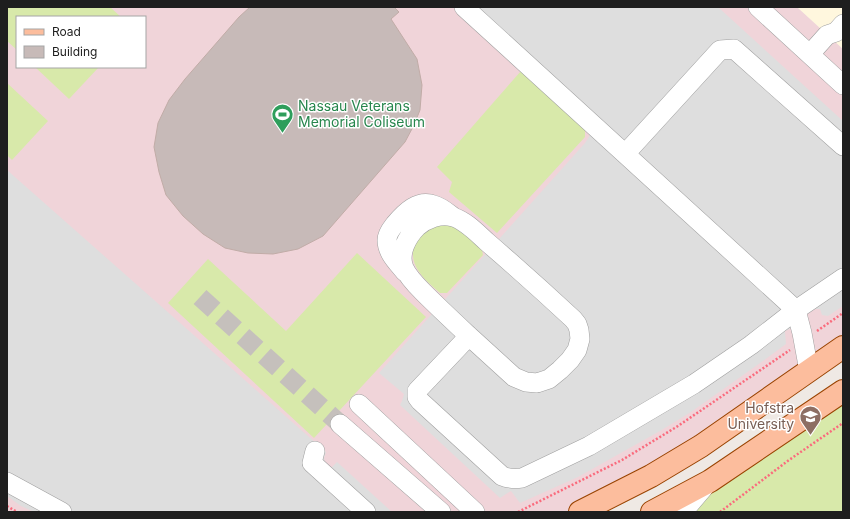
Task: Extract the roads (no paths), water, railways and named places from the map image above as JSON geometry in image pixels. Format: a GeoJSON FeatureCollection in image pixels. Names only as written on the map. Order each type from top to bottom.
{"type":"FeatureCollection","features":[{"type":"Feature","properties":{"kind":"main road"},"geometry":{"type":"LineString","coordinates":[[580,512],[651,476],[701,446],[843,347]]}},
{"type":"Feature","properties":{"kind":"main road"},"geometry":{"type":"LineString","coordinates":[[652,512],[710,481],[843,391]]}},
{"type":"Feature","properties":{"kind":"street"},"geometry":{"type":"LineString","coordinates":[[464,7],[796,310],[809,371]]}},
{"type":"Feature","properties":{"kind":"street"},"geometry":{"type":"LineString","coordinates":[[758,7],[843,85]]}},
{"type":"Feature","properties":{"kind":"street"},"geometry":{"type":"LineString","coordinates":[[810,54],[827,35],[830,26],[843,11]]}},
{"type":"Feature","properties":{"kind":"street"},"geometry":{"type":"LineString","coordinates":[[827,35],[836,32],[843,24]]}},
{"type":"Feature","properties":{"kind":"street"},"geometry":{"type":"LineString","coordinates":[[625,154],[720,50],[734,49],[843,146]]}},
{"type":"Feature","properties":{"kind":"street"},"geometry":{"type":"LineString","coordinates":[[438,216],[452,216],[465,223],[573,319],[577,324],[580,339],[577,350],[568,363],[549,379],[537,383],[526,382],[514,377],[469,336],[407,275],[404,268],[402,260],[403,252],[413,232],[424,222],[438,216]]}},
{"type":"Feature","properties":{"kind":"street"},"geometry":{"type":"LineString","coordinates":[[469,336],[417,391],[417,397],[502,476],[513,479],[522,478],[589,446],[694,384],[751,345],[796,310],[843,278]]}},
{"type":"Feature","properties":{"kind":"street"},"geometry":{"type":"LineString","coordinates":[[359,404],[475,512]]}},
{"type":"Feature","properties":{"kind":"street"},"geometry":{"type":"LineString","coordinates":[[340,424],[424,504],[441,512]]}},
{"type":"Feature","properties":{"kind":"street"},"geometry":{"type":"LineString","coordinates":[[315,451],[312,463],[366,512]]}},
{"type":"Feature","properties":{"kind":"street"},"geometry":{"type":"LineString","coordinates":[[683,512],[710,481]]}},
{"type":"Feature","properties":{"kind":"street"},"geometry":{"type":"LineString","coordinates":[[7,482],[62,512]]}},
{"type":"Feature","properties":{"kind":"tunnel"},"geometry":{"type":"LineString","coordinates":[[200,297],[340,424]]}},
{"type":"Feature","properties":{"kind":"place","name":"Nassau Veterans Memorial Coliseum"},"geometry":{"type":"Point","coordinates":[283,134]}},
{"type":"Feature","properties":{"kind":"place","name":"Hofstra University"},"geometry":{"type":"Point","coordinates":[810,436]}}]}
